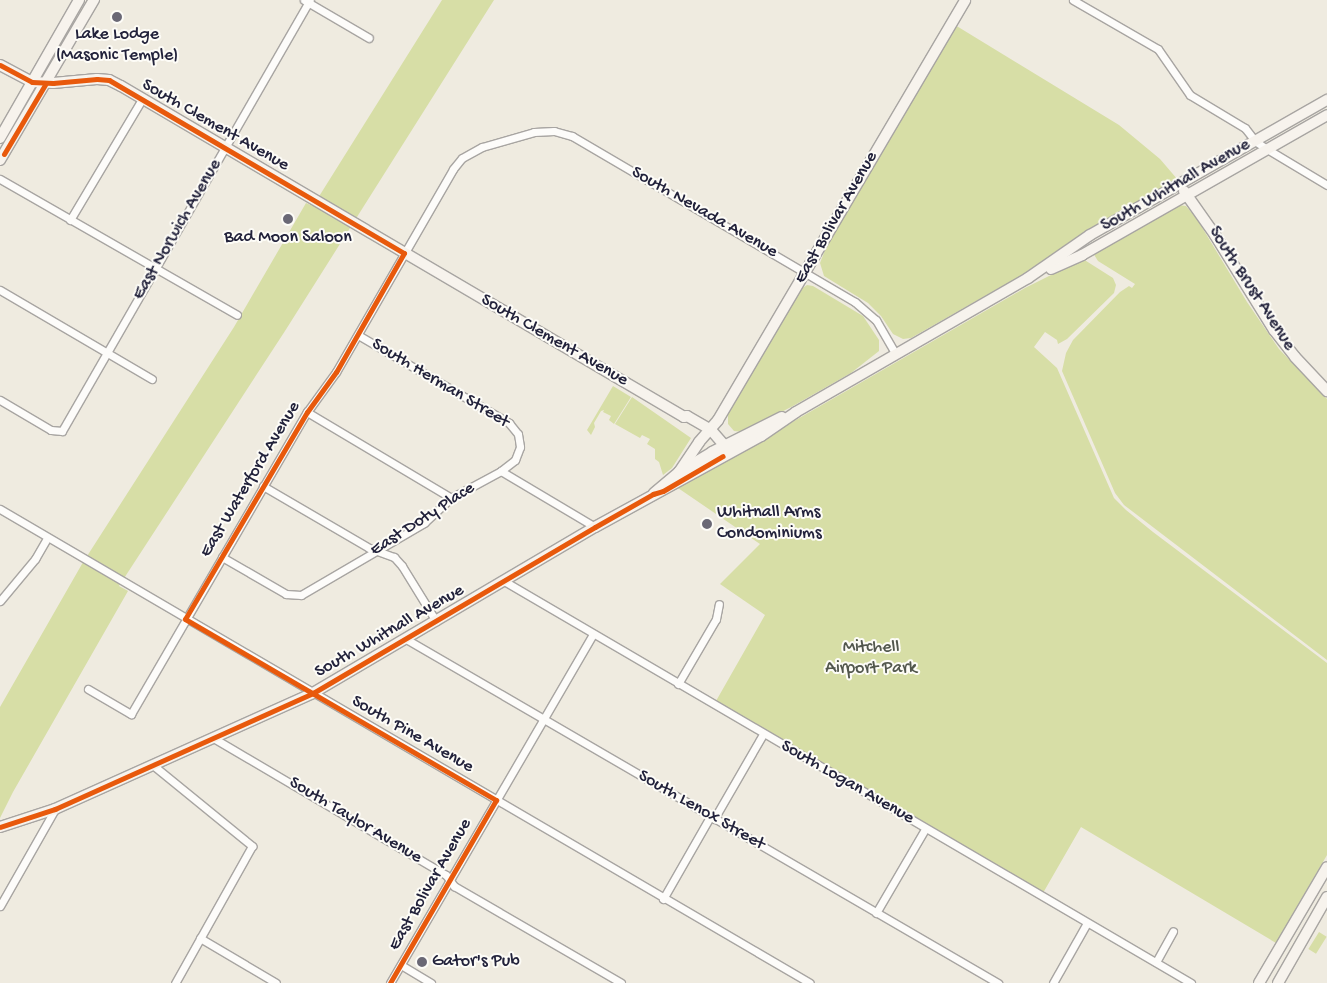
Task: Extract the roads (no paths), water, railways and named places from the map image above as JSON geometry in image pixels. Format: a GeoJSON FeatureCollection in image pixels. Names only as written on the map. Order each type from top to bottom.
{"type":"FeatureCollection","features":[{"type":"Feature","properties":{"kind":"street"},"geometry":{"type":"LineString","coordinates":[[0,138],[79,0]]}},
{"type":"Feature","properties":{"kind":"street"},"geometry":{"type":"LineString","coordinates":[[0,160],[94,0]]}},
{"type":"Feature","properties":{"kind":"street","name":"East Bolivar Avenue"},"geometry":{"type":"LineString","coordinates":[[680,472],[699,442],[709,433],[965,0]]}},
{"type":"Feature","properties":{"kind":"street"},"geometry":{"type":"LineString","coordinates":[[1073,0],[1158,49],[1190,95],[1245,128],[1255,141],[1266,149],[1327,185]]}},
{"type":"Feature","properties":{"kind":"street"},"geometry":{"type":"LineString","coordinates":[[308,1],[369,38]]}},
{"type":"Feature","properties":{"kind":"street","name":"East Norwich Avenue"},"geometry":{"type":"LineString","coordinates":[[0,400],[51,430],[60,433],[308,1]]}},
{"type":"Feature","properties":{"kind":"street","name":"South Clement Avenue"},"geometry":{"type":"LineString","coordinates":[[0,65],[32,82],[109,80],[684,417],[684,420],[709,433],[724,450]]}},
{"type":"Feature","properties":{"kind":"street"},"geometry":{"type":"LineString","coordinates":[[70,220],[142,99]]}},
{"type":"Feature","properties":{"kind":"street","name":"South Whitnall Avenue"},"geometry":{"type":"LineString","coordinates":[[0,827],[55,809],[215,739],[313,693],[653,494],[680,472],[724,450],[761,436],[796,412],[1028,278],[1090,235],[1327,100]]}},
{"type":"Feature","properties":{"kind":"street","name":"South Whitnall Avenue"},"geometry":{"type":"LineString","coordinates":[[1028,278],[1082,255],[1327,115]]}},
{"type":"Feature","properties":{"kind":"street","name":"East Waterford Avenue"},"geometry":{"type":"LineString","coordinates":[[88,689],[131,714],[307,412],[331,380],[453,169],[472,151],[492,143],[534,132],[554,132],[572,136]]}},
{"type":"Feature","properties":{"kind":"street","name":"South Nevada Avenue"},"geometry":{"type":"LineString","coordinates":[[572,136],[805,272],[867,311],[876,320],[896,354]]}},
{"type":"Feature","properties":{"kind":"street"},"geometry":{"type":"LineString","coordinates":[[0,179],[237,315]]}},
{"type":"Feature","properties":{"kind":"street","name":"South Brust Avenue"},"geometry":{"type":"LineString","coordinates":[[1179,184],[1215,235],[1274,330],[1294,357],[1327,390]]}},
{"type":"Feature","properties":{"kind":"street"},"geometry":{"type":"LineString","coordinates":[[0,290],[152,379]]}},
{"type":"Feature","properties":{"kind":"street","name":"South Herman Street"},"geometry":{"type":"LineString","coordinates":[[358,334],[509,423],[518,434],[520,447],[515,460],[501,471]]}},
{"type":"Feature","properties":{"kind":"street"},"geometry":{"type":"LineString","coordinates":[[307,412],[451,498]]}},
{"type":"Feature","properties":{"kind":"street","name":"South Whitnall Avenue"},"geometry":{"type":"LineString","coordinates":[[653,494],[663,492],[724,450]]}},
{"type":"Feature","properties":{"kind":"street"},"geometry":{"type":"LineString","coordinates":[[501,471],[595,527]]}},
{"type":"Feature","properties":{"kind":"street","name":"East Doty Place"},"geometry":{"type":"LineString","coordinates":[[222,557],[286,594],[293,596],[301,595],[424,524],[451,498],[501,471]]}},
{"type":"Feature","properties":{"kind":"street"},"geometry":{"type":"LineString","coordinates":[[264,486],[388,554],[402,566],[436,621]]}},
{"type":"Feature","properties":{"kind":"street","name":"South Pine Avenue"},"geometry":{"type":"LineString","coordinates":[[0,509],[663,899],[810,983]]}},
{"type":"Feature","properties":{"kind":"street"},"geometry":{"type":"LineString","coordinates":[[0,602],[35,559],[47,538]]}},
{"type":"Feature","properties":{"kind":"street","name":"South Logan Avenue"},"geometry":{"type":"LineString","coordinates":[[504,582],[1191,983]]}},
{"type":"Feature","properties":{"kind":"street"},"geometry":{"type":"LineString","coordinates":[[678,684],[716,619],[720,604]]}},
{"type":"Feature","properties":{"kind":"street","name":"East Bolivar Avenue"},"geometry":{"type":"LineString","coordinates":[[390,983],[593,634]]}},
{"type":"Feature","properties":{"kind":"street","name":"South Lenox Street"},"geometry":{"type":"LineString","coordinates":[[406,639],[998,983]]}},
{"type":"Feature","properties":{"kind":"street"},"geometry":{"type":"LineString","coordinates":[[663,899],[762,734]]}},
{"type":"Feature","properties":{"kind":"street","name":"South Taylor Avenue"},"geometry":{"type":"LineString","coordinates":[[215,739],[446,875],[454,886],[621,983]]}},
{"type":"Feature","properties":{"kind":"street"},"geometry":{"type":"LineString","coordinates":[[154,766],[252,846],[174,983]]}},
{"type":"Feature","properties":{"kind":"street"},"geometry":{"type":"LineString","coordinates":[[0,906],[55,809]]}},
{"type":"Feature","properties":{"kind":"street"},"geometry":{"type":"LineString","coordinates":[[876,913],[925,829]]}},
{"type":"Feature","properties":{"kind":"street"},"geometry":{"type":"LineString","coordinates":[[1260,983],[1327,867]]}},
{"type":"Feature","properties":{"kind":"street"},"geometry":{"type":"LineString","coordinates":[[1278,983],[1327,897]]}},
{"type":"Feature","properties":{"kind":"street"},"geometry":{"type":"LineString","coordinates":[[1053,983],[1087,924]]}},
{"type":"Feature","properties":{"kind":"street"},"geometry":{"type":"LineString","coordinates":[[1156,962],[1173,931]]}},
{"type":"Feature","properties":{"kind":"street"},"geometry":{"type":"LineString","coordinates":[[200,938],[276,983]]}},
{"type":"Feature","properties":{"kind":"street"},"geometry":{"type":"LineString","coordinates":[[401,965],[431,983]]}},
{"type":"Feature","properties":{"kind":"place","name":"Lake Lodge (Masonic Temple)"},"geometry":{"type":"Point","coordinates":[117,17]}},
{"type":"Feature","properties":{"kind":"place","name":"Bad Moon Saloon"},"geometry":{"type":"Point","coordinates":[288,219]}},
{"type":"Feature","properties":{"kind":"place","name":"Whitnall Arms Condominiums"},"geometry":{"type":"Point","coordinates":[707,524]}},
{"type":"Feature","properties":{"kind":"place","name":"Gator's Pub"},"geometry":{"type":"Point","coordinates":[422,962]}},
{"type":"Feature","properties":{"kind":"park label","name":"Mitchell Airport Park"},"geometry":{"type":"Point","coordinates":[871,660]}}]}
